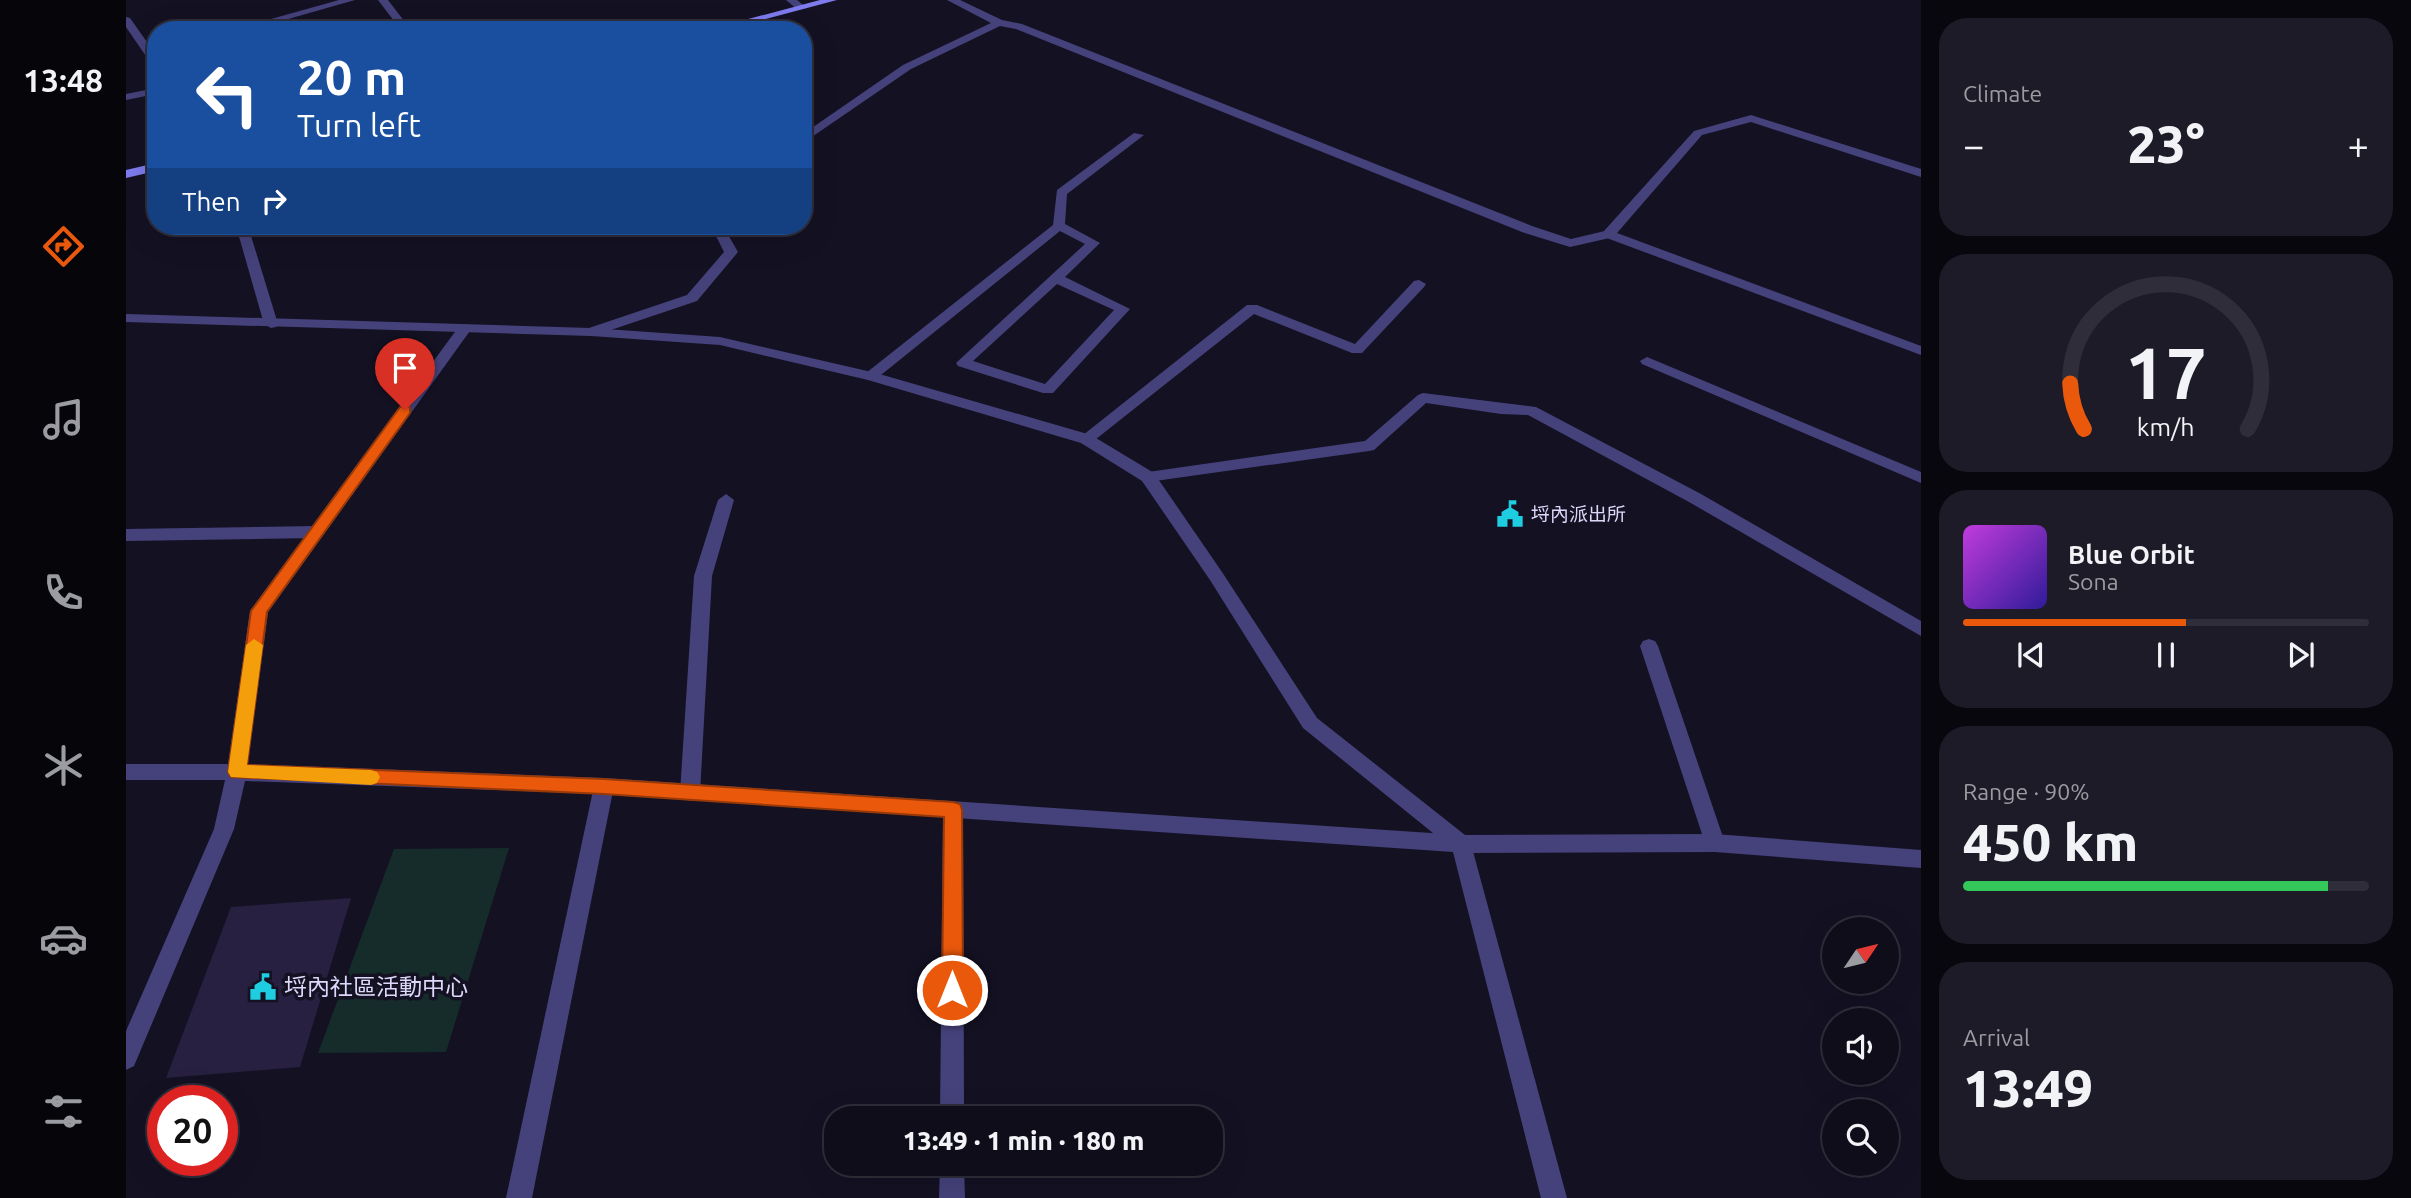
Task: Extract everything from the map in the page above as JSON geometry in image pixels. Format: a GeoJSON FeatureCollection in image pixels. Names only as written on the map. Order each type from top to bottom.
{"type":"FeatureCollection","features":[{"type":"Feature","properties":{"kind":"main road"},"geometry":{"type":"LineString","coordinates":[[749,21],[832,0]]}},
{"type":"Feature","properties":{"kind":"main road"},"geometry":{"type":"LineString","coordinates":[[126,174],[147,169]]}},
{"type":"Feature","properties":{"kind":"street"},"geometry":{"type":"LineString","coordinates":[[271,21],[350,0]]}},
{"type":"Feature","properties":{"kind":"street"},"geometry":{"type":"LineString","coordinates":[[383,0],[399,21]]}},
{"type":"Feature","properties":{"kind":"street"},"geometry":{"type":"LineString","coordinates":[[791,0],[802,8]]}},
{"type":"Feature","properties":{"kind":"street"},"geometry":{"type":"LineString","coordinates":[[952,0],[999,23],[1018,26],[1527,229],[1570,243],[1609,234],[1921,351]]}},
{"type":"Feature","properties":{"kind":"street"},"geometry":{"type":"LineString","coordinates":[[126,20],[147,46]]}},
{"type":"Feature","properties":{"kind":"street"},"geometry":{"type":"LineString","coordinates":[[812,134],[907,67],[999,23]]}},
{"type":"Feature","properties":{"kind":"street"},"geometry":{"type":"LineString","coordinates":[[126,97],[147,93]]}},
{"type":"Feature","properties":{"kind":"street"},"geometry":{"type":"LineString","coordinates":[[1609,234],[1698,133],[1751,118],[1921,173]]}},
{"type":"Feature","properties":{"kind":"street"},"geometry":{"type":"LineString","coordinates":[[871,376],[1059,226],[1061,193],[1138,135]]}},
{"type":"Feature","properties":{"kind":"street"},"geometry":{"type":"LineString","coordinates":[[1056,278],[1123,309],[1048,390],[963,363],[1094,243],[1059,226]]}},
{"type":"Feature","properties":{"kind":"street"},"geometry":{"type":"LineString","coordinates":[[245,235],[271,324]]}},
{"type":"Feature","properties":{"kind":"street"},"geometry":{"type":"LineString","coordinates":[[591,332],[692,298],[731,252],[722,235]]}},
{"type":"Feature","properties":{"kind":"street"},"geometry":{"type":"LineString","coordinates":[[1086,439],[1252,308],[1357,350],[1419,284]]}},
{"type":"Feature","properties":{"kind":"street"},"geometry":{"type":"LineString","coordinates":[[126,317],[271,324],[591,332],[720,341],[871,376],[1086,439],[1148,477],[1216,576],[1310,723],[1461,844],[1554,1198]]}},
{"type":"Feature","properties":{"kind":"street"},"geometry":{"type":"LineString","coordinates":[[126,1058],[224,829],[237,772],[259,611],[465,328]]}},
{"type":"Feature","properties":{"kind":"street"},"geometry":{"type":"LineString","coordinates":[[1647,361],[1921,478]]}},
{"type":"Feature","properties":{"kind":"street"},"geometry":{"type":"LineString","coordinates":[[1148,477],[1369,446],[1423,398],[1501,409],[1531,410],[1695,498],[1921,629]]}},
{"type":"Feature","properties":{"kind":"street"},"geometry":{"type":"LineString","coordinates":[[690,793],[703,576],[726,500]]}},
{"type":"Feature","properties":{"kind":"street"},"geometry":{"type":"LineString","coordinates":[[126,535],[316,532]]}},
{"type":"Feature","properties":{"kind":"street"},"geometry":{"type":"LineString","coordinates":[[1649,646],[1715,843]]}},
{"type":"Feature","properties":{"kind":"street"},"geometry":{"type":"LineString","coordinates":[[126,772],[237,772],[604,786],[1461,844],[1715,843],[1921,859]]}},
{"type":"Feature","properties":{"kind":"street"},"geometry":{"type":"LineString","coordinates":[[519,1198],[604,786]]}},
{"type":"Feature","properties":{"kind":"street"},"geometry":{"type":"LineString","coordinates":[[952,1106],[953,810]]}},
{"type":"Feature","properties":{"kind":"street"},"geometry":{"type":"LineString","coordinates":[[951,1198],[952,1176]]}},
{"type":"Feature","properties":{"kind":"green space"},"geometry":{"type":"Polygon","coordinates":[[[509,848],[446,1052],[318,1053],[394,849],[509,848]]]}},
{"type":"Feature","properties":{"kind":"building","name":"埒內社區活動中心"},"geometry":{"type":"Polygon","coordinates":[[[351,898],[300,1067],[166,1078],[231,907],[351,898]]]}},
{"type":"Feature","properties":{"kind":"slow traffic"},"geometry":{"type":"LineString","coordinates":[[254,645],[237,772],[371,777]]}},
{"type":"Feature","properties":{"kind":"place","name":"埒內派出所"},"geometry":{"type":"Point","coordinates":[1510,514]}},
{"type":"Feature","properties":{"kind":"place","name":"埒內社區活動中心"},"geometry":{"type":"Point","coordinates":[263,987]}},
{"type":"Feature","properties":{"kind":"route"},"geometry":{"type":"LineString","coordinates":[[405,410],[259,611],[237,772],[604,786],[953,810],[952,990]]}}]}
